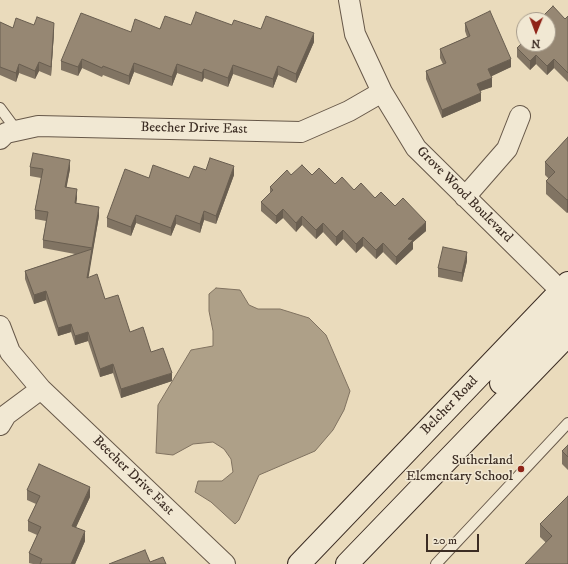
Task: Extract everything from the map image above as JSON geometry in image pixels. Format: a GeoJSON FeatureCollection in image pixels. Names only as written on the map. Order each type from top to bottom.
{"type":"FeatureCollection","features":[{"type":"Feature","properties":{"kind":"main road"},"geometry":{"type":"LineString","coordinates":[[468,439],[481,411],[502,383],[560,320],[563,311],[564,286]]}},
{"type":"Feature","properties":{"kind":"main road","name":"Belcher Road"},"geometry":{"type":"LineString","coordinates":[[299,564],[564,286]]}},
{"type":"Feature","properties":{"kind":"main road"},"geometry":{"type":"LineString","coordinates":[[347,564],[568,335]]}},
{"type":"Feature","properties":{"kind":"street","name":"Grove Wood Boulevard"},"geometry":{"type":"LineString","coordinates":[[349,0],[356,34],[382,92],[416,148],[465,198],[564,286]]}},
{"type":"Feature","properties":{"kind":"street","name":"Beecher Drive East"},"geometry":{"type":"LineString","coordinates":[[8,135],[38,126],[301,132],[349,111],[382,92]]}},
{"type":"Feature","properties":{"kind":"street"},"geometry":{"type":"LineString","coordinates":[[465,198],[507,148],[520,116]]}},
{"type":"Feature","properties":{"kind":"street","name":"Beecher Drive East"},"geometry":{"type":"LineString","coordinates":[[0,326],[10,352],[40,389],[225,564]]}},
{"type":"Feature","properties":{"kind":"street"},"geometry":{"type":"LineString","coordinates":[[0,425],[6,416],[40,389]]}},
{"type":"Feature","properties":{"kind":"lane"},"geometry":{"type":"LineString","coordinates":[[0,108],[8,135]]}},
{"type":"Feature","properties":{"kind":"lane"},"geometry":{"type":"LineString","coordinates":[[436,564],[568,423]]}},
{"type":"Feature","properties":{"kind":"shaded area"},"geometry":{"type":"Polygon","coordinates":[[[216,288],[240,290],[249,305],[258,309],[280,309],[309,318],[326,335],[350,391],[344,410],[333,430],[315,451],[259,475],[239,520],[235,524],[211,502],[195,492],[198,481],[222,481],[233,472],[231,459],[224,449],[213,442],[193,444],[173,455],[156,453],[158,405],[191,350],[213,346],[213,331],[209,311],[209,294],[216,288]]]}},
{"type":"Feature","properties":{"kind":"building"},"geometry":{"type":"Polygon","coordinates":[[[553,6],[565,19],[568,16],[568,73],[554,59],[547,66],[536,55],[530,61],[521,52],[556,52],[556,12],[547,12],[553,6]]]}},
{"type":"Feature","properties":{"kind":"building"},"geometry":{"type":"Polygon","coordinates":[[[490,11],[511,59],[488,69],[492,78],[477,84],[481,93],[442,110],[426,71],[446,63],[440,49],[470,36],[465,23],[490,11]]]}},
{"type":"Feature","properties":{"kind":"building"},"geometry":{"type":"Polygon","coordinates":[[[196,12],[232,25],[234,20],[261,29],[266,16],[314,33],[296,74],[278,66],[273,79],[233,65],[228,78],[204,69],[202,73],[177,64],[172,77],[134,63],[129,76],[103,66],[102,68],[82,59],[78,67],[61,61],[81,13],[131,32],[135,19],[160,29],[165,16],[191,25],[196,12]]]}},
{"type":"Feature","properties":{"kind":"building"},"geometry":{"type":"Polygon","coordinates":[[[37,17],[54,23],[51,67],[39,62],[35,71],[19,64],[16,73],[0,67],[0,22],[13,28],[16,18],[34,25],[37,17]]]}},
{"type":"Feature","properties":{"kind":"building"},"geometry":{"type":"Polygon","coordinates":[[[568,137],[567,200],[546,181],[555,172],[545,162],[568,137]]]}},
{"type":"Feature","properties":{"kind":"building"},"geometry":{"type":"Polygon","coordinates":[[[33,153],[70,160],[65,187],[77,189],[75,203],[99,207],[92,248],[43,240],[48,212],[35,210],[43,169],[30,167],[33,153]]]}},
{"type":"Feature","properties":{"kind":"building"},"geometry":{"type":"Polygon","coordinates":[[[210,158],[234,166],[216,216],[204,211],[200,224],[176,215],[171,228],[136,215],[131,227],[107,218],[125,169],[149,178],[153,165],[189,178],[194,166],[206,170],[210,158]]]}},
{"type":"Feature","properties":{"kind":"building"},"geometry":{"type":"Polygon","coordinates":[[[302,165],[312,175],[319,168],[335,184],[342,177],[354,190],[361,183],[375,198],[381,192],[395,206],[403,198],[426,222],[408,239],[413,240],[396,257],[383,243],[376,250],[363,237],[356,244],[343,230],[336,237],[323,223],[316,230],[302,216],[296,223],[283,209],[276,216],[261,202],[273,190],[270,187],[287,170],[291,175],[302,165]]]}},
{"type":"Feature","properties":{"kind":"building"},"geometry":{"type":"Polygon","coordinates":[[[443,247],[467,252],[462,273],[438,268],[443,247]]]}},
{"type":"Feature","properties":{"kind":"building"},"geometry":{"type":"Polygon","coordinates":[[[92,249],[87,278],[97,274],[105,299],[118,295],[130,332],[143,327],[151,352],[163,348],[172,373],[121,389],[113,364],[100,369],[88,332],[75,336],[71,324],[58,328],[46,291],[34,295],[25,271],[92,249]]]}},
{"type":"Feature","properties":{"kind":"building"},"geometry":{"type":"Polygon","coordinates":[[[568,445],[568,457],[562,451],[568,445]]]}},
{"type":"Feature","properties":{"kind":"building"},"geometry":{"type":"Polygon","coordinates":[[[39,464],[90,487],[72,526],[85,531],[71,564],[40,564],[42,559],[29,553],[41,527],[28,521],[40,496],[27,490],[39,464]]]}},
{"type":"Feature","properties":{"kind":"building"},"geometry":{"type":"Polygon","coordinates":[[[568,496],[568,564],[525,564],[552,536],[540,524],[568,496]]]}},
{"type":"Feature","properties":{"kind":"building"},"geometry":{"type":"Polygon","coordinates":[[[145,550],[150,562],[163,557],[166,564],[109,564],[145,550]]]}},
{"type":"Feature","properties":{"kind":"place","name":"Sutherland Elementary School"},"geometry":{"type":"Point","coordinates":[521,469]}}]}
